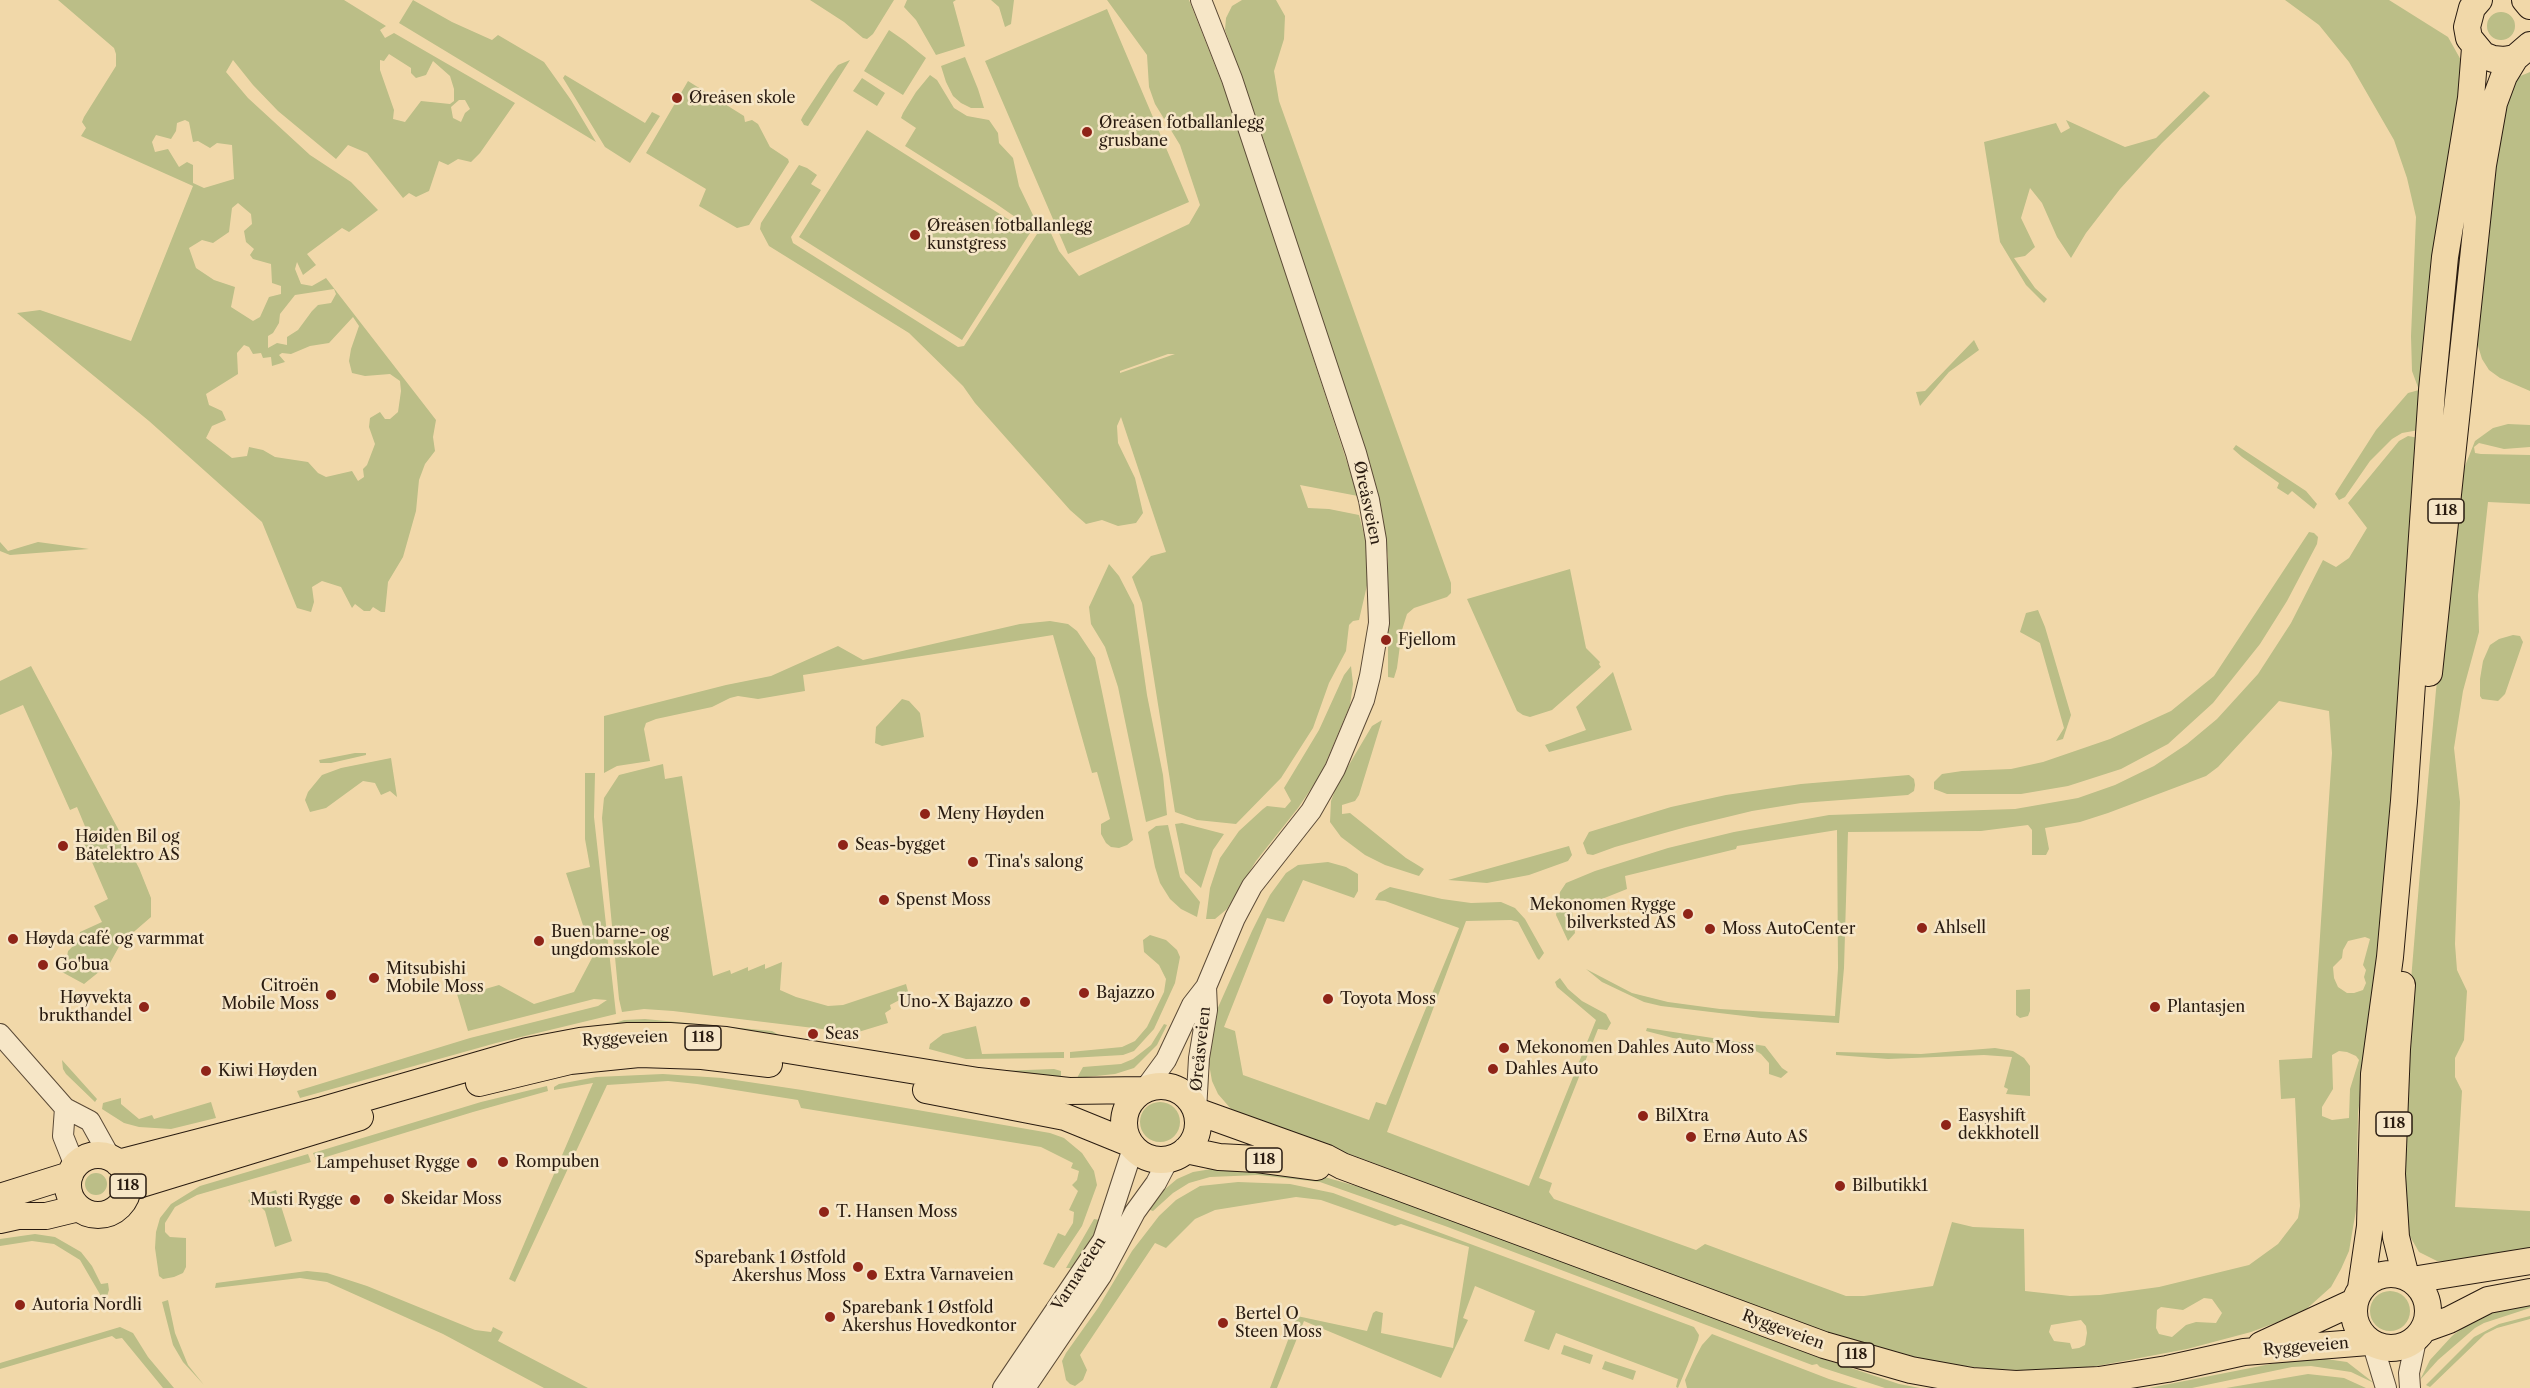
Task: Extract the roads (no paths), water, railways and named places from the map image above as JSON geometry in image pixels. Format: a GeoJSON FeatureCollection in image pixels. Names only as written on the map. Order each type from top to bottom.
{"type":"FeatureCollection","features":[{"type":"Feature","properties":{"kind":"main road","name":"118"},"geometry":{"type":"LineString","coordinates":[[2479,0],[2472,8],[2467,27],[2469,38],[2475,48],[2483,55],[2493,59],[2523,52]]}},
{"type":"Feature","properties":{"kind":"main road"},"geometry":{"type":"LineString","coordinates":[[2525,0],[2530,6]]}},
{"type":"Feature","properties":{"kind":"main road","name":"118"},"geometry":{"type":"LineString","coordinates":[[2475,48],[2471,98],[2445,257],[2432,390],[2404,801],[2390,957],[2374,1074],[2370,1226],[2353,1316],[2358,1330],[2370,1343],[2395,1349],[2488,1300],[2530,1292]]}},
{"type":"Feature","properties":{"kind":"main road","name":"118"},"geometry":{"type":"LineString","coordinates":[[2420,1334],[2428,1316],[2427,1302],[2422,1290],[2409,1278],[2396,1237],[2392,1174],[2397,1049],[2425,705],[2484,155],[2494,103],[2504,76],[2523,52]]}},
{"type":"Feature","properties":{"kind":"main road","name":"Ryggeveien"},"geometry":{"type":"LineString","coordinates":[[114,1160],[323,1110],[527,1051],[580,1041],[628,1036],[726,1040],[978,1081],[1069,1091],[1144,1090]]}},
{"type":"Feature","properties":{"kind":"main road","name":"Ryggeveien"},"geometry":{"type":"LineString","coordinates":[[128,1188],[501,1076],[570,1061],[639,1054],[702,1056],[754,1062],[952,1094],[1065,1117],[1131,1146]]}},
{"type":"Feature","properties":{"kind":"main road","name":"118"},"geometry":{"type":"LineString","coordinates":[[1144,1090],[1156,1086],[1169,1087],[1190,1100],[1196,1111]]}},
{"type":"Feature","properties":{"kind":"main road"},"geometry":{"type":"LineString","coordinates":[[1131,1146],[1124,1132],[1124,1119],[1127,1107],[1134,1097],[1144,1090]]}},
{"type":"Feature","properties":{"kind":"main road"},"geometry":{"type":"LineString","coordinates":[[1177,1155],[1197,1132],[1196,1111]]}},
{"type":"Feature","properties":{"kind":"main road","name":"Ryggeveien"},"geometry":{"type":"LineString","coordinates":[[1196,1111],[1327,1158],[1342,1166],[1824,1346],[1911,1370],[1972,1381],[2016,1384],[2099,1380],[2167,1369],[2244,1352],[2370,1343]]}},
{"type":"Feature","properties":{"kind":"main road","name":"118"},"geometry":{"type":"LineString","coordinates":[[1131,1146],[1149,1159],[1177,1155]]}},
{"type":"Feature","properties":{"kind":"main road","name":"Ryggeveien"},"geometry":{"type":"LineString","coordinates":[[1177,1155],[1257,1159],[1318,1167],[1342,1166]]}},
{"type":"Feature","properties":{"kind":"main road","name":"118"},"geometry":{"type":"LineString","coordinates":[[0,1197],[72,1170],[91,1156],[114,1160],[128,1179],[128,1188],[123,1202],[106,1214],[96,1215],[79,1208],[46,1216],[18,1216],[0,1220]]}},
{"type":"Feature","properties":{"kind":"main road"},"geometry":{"type":"LineString","coordinates":[[72,1170],[69,1193],[79,1208]]}},
{"type":"Feature","properties":{"kind":"main road","name":"118"},"geometry":{"type":"LineString","coordinates":[[2358,1295],[2370,1280],[2382,1275],[2394,1274],[2409,1278],[2530,1261]]}},
{"type":"Feature","properties":{"kind":"main road","name":"Ryggeveien"},"geometry":{"type":"LineString","coordinates":[[2244,1352],[2358,1295]]}},
{"type":"Feature","properties":{"kind":"street","name":"Øreåsveien"},"geometry":{"type":"LineString","coordinates":[[1144,1090],[1166,1060],[1192,1005],[1206,987],[1244,901],[1266,868],[1311,811],[1346,746],[1370,676],[1379,623],[1376,540],[1369,500],[1356,453],[1229,70],[1201,0]]}},
{"type":"Feature","properties":{"kind":"street","name":"Øreåsveien"},"geometry":{"type":"LineString","coordinates":[[1196,1111],[1199,1058],[1207,1010],[1206,987]]}},
{"type":"Feature","properties":{"kind":"street"},"geometry":{"type":"LineString","coordinates":[[0,1034],[65,1108],[90,1121],[114,1160]]}},
{"type":"Feature","properties":{"kind":"street"},"geometry":{"type":"LineString","coordinates":[[65,1108],[63,1136],[72,1170]]}},
{"type":"Feature","properties":{"kind":"street","name":"Varnaveien"},"geometry":{"type":"LineString","coordinates":[[1003,1388],[1103,1240],[1131,1146]]}},
{"type":"Feature","properties":{"kind":"street","name":"Varnaveien"},"geometry":{"type":"LineString","coordinates":[[1025,1388],[1101,1276],[1136,1212],[1177,1155]]}},
{"type":"Feature","properties":{"kind":"street"},"geometry":{"type":"LineString","coordinates":[[2410,1388],[2409,1373],[2420,1334]]}},
{"type":"Feature","properties":{"kind":"street"},"geometry":{"type":"LineString","coordinates":[[2370,1343],[2386,1388]]}},
{"type":"Feature","properties":{"kind":"place","name":"Øreåsen skole"},"geometry":{"type":"Point","coordinates":[677,98]}},
{"type":"Feature","properties":{"kind":"place","name":"Øreåsen fotballanlegg grusbane"},"geometry":{"type":"Point","coordinates":[1087,132]}},
{"type":"Feature","properties":{"kind":"place","name":"Øreåsen fotballanlegg kunstgress"},"geometry":{"type":"Point","coordinates":[915,235]}},
{"type":"Feature","properties":{"kind":"place","name":"Fjellom"},"geometry":{"type":"Point","coordinates":[1386,640]}},
{"type":"Feature","properties":{"kind":"place","name":"Meny Høyden"},"geometry":{"type":"Point","coordinates":[925,814]}},
{"type":"Feature","properties":{"kind":"place","name":"Seas-bygget"},"geometry":{"type":"Point","coordinates":[843,845]}},
{"type":"Feature","properties":{"kind":"place","name":"Høiden Bil og Båtelektro AS"},"geometry":{"type":"Point","coordinates":[63,846]}},
{"type":"Feature","properties":{"kind":"place","name":"Tina's salong"},"geometry":{"type":"Point","coordinates":[973,862]}},
{"type":"Feature","properties":{"kind":"place","name":"Spenst Moss"},"geometry":{"type":"Point","coordinates":[884,900]}},
{"type":"Feature","properties":{"kind":"place","name":"Mekonomen Rygge bilverksted AS"},"geometry":{"type":"Point","coordinates":[1688,914]}},
{"type":"Feature","properties":{"kind":"place","name":"Ahlsell"},"geometry":{"type":"Point","coordinates":[1922,928]}},
{"type":"Feature","properties":{"kind":"place","name":"Moss AutoCenter"},"geometry":{"type":"Point","coordinates":[1710,929]}},
{"type":"Feature","properties":{"kind":"place","name":"Høyda café og varmmat"},"geometry":{"type":"Point","coordinates":[13,939]}},
{"type":"Feature","properties":{"kind":"place","name":"Buen barne- og ungdomsskole"},"geometry":{"type":"Point","coordinates":[539,941]}},
{"type":"Feature","properties":{"kind":"place","name":"Go'bua"},"geometry":{"type":"Point","coordinates":[43,965]}},
{"type":"Feature","properties":{"kind":"place","name":"Mitsubishi Mobile Moss"},"geometry":{"type":"Point","coordinates":[374,978]}},
{"type":"Feature","properties":{"kind":"place","name":"Bajazzo"},"geometry":{"type":"Point","coordinates":[1084,993]}},
{"type":"Feature","properties":{"kind":"place","name":"Citroën Mobile Moss"},"geometry":{"type":"Point","coordinates":[331,995]}},
{"type":"Feature","properties":{"kind":"place","name":"Toyota Moss"},"geometry":{"type":"Point","coordinates":[1328,999]}},
{"type":"Feature","properties":{"kind":"place","name":"Uno-X Bajazzo"},"geometry":{"type":"Point","coordinates":[1025,1002]}},
{"type":"Feature","properties":{"kind":"place","name":"Høyvekta brukthandel"},"geometry":{"type":"Point","coordinates":[144,1007]}},
{"type":"Feature","properties":{"kind":"place","name":"Plantasjen"},"geometry":{"type":"Point","coordinates":[2155,1007]}},
{"type":"Feature","properties":{"kind":"place","name":"Seas"},"geometry":{"type":"Point","coordinates":[813,1034]}},
{"type":"Feature","properties":{"kind":"place","name":"Mekonomen Dahles Auto Moss"},"geometry":{"type":"Point","coordinates":[1504,1048]}},
{"type":"Feature","properties":{"kind":"place","name":"Dahles Auto"},"geometry":{"type":"Point","coordinates":[1493,1069]}},
{"type":"Feature","properties":{"kind":"place","name":"Kiwi Høyden"},"geometry":{"type":"Point","coordinates":[206,1071]}},
{"type":"Feature","properties":{"kind":"place","name":"BilXtra"},"geometry":{"type":"Point","coordinates":[1643,1116]}},
{"type":"Feature","properties":{"kind":"place","name":"Easyshift dekkhotell"},"geometry":{"type":"Point","coordinates":[1946,1125]}},
{"type":"Feature","properties":{"kind":"place","name":"Ernø Auto AS"},"geometry":{"type":"Point","coordinates":[1691,1137]}},
{"type":"Feature","properties":{"kind":"place","name":"Rompuben"},"geometry":{"type":"Point","coordinates":[503,1162]}},
{"type":"Feature","properties":{"kind":"place","name":"Lampehuset Rygge"},"geometry":{"type":"Point","coordinates":[472,1163]}},
{"type":"Feature","properties":{"kind":"place","name":"Bilbutikk1"},"geometry":{"type":"Point","coordinates":[1840,1186]}},
{"type":"Feature","properties":{"kind":"place","name":"Skeidar Moss"},"geometry":{"type":"Point","coordinates":[389,1199]}},
{"type":"Feature","properties":{"kind":"place","name":"Musti Rygge"},"geometry":{"type":"Point","coordinates":[355,1200]}},
{"type":"Feature","properties":{"kind":"place","name":"T. Hansen Moss"},"geometry":{"type":"Point","coordinates":[824,1212]}},
{"type":"Feature","properties":{"kind":"place","name":"Sparebank 1 Østfold Akershus Moss"},"geometry":{"type":"Point","coordinates":[858,1267]}},
{"type":"Feature","properties":{"kind":"place","name":"Extra Varnaveien"},"geometry":{"type":"Point","coordinates":[872,1275]}},
{"type":"Feature","properties":{"kind":"place","name":"Autoria Nordli"},"geometry":{"type":"Point","coordinates":[20,1305]}},
{"type":"Feature","properties":{"kind":"place","name":"Sparebank 1 Østfold Akershus Hovedkontor"},"geometry":{"type":"Point","coordinates":[830,1317]}},
{"type":"Feature","properties":{"kind":"place","name":"Bertel O Steen Moss"},"geometry":{"type":"Point","coordinates":[1223,1323]}}]}
